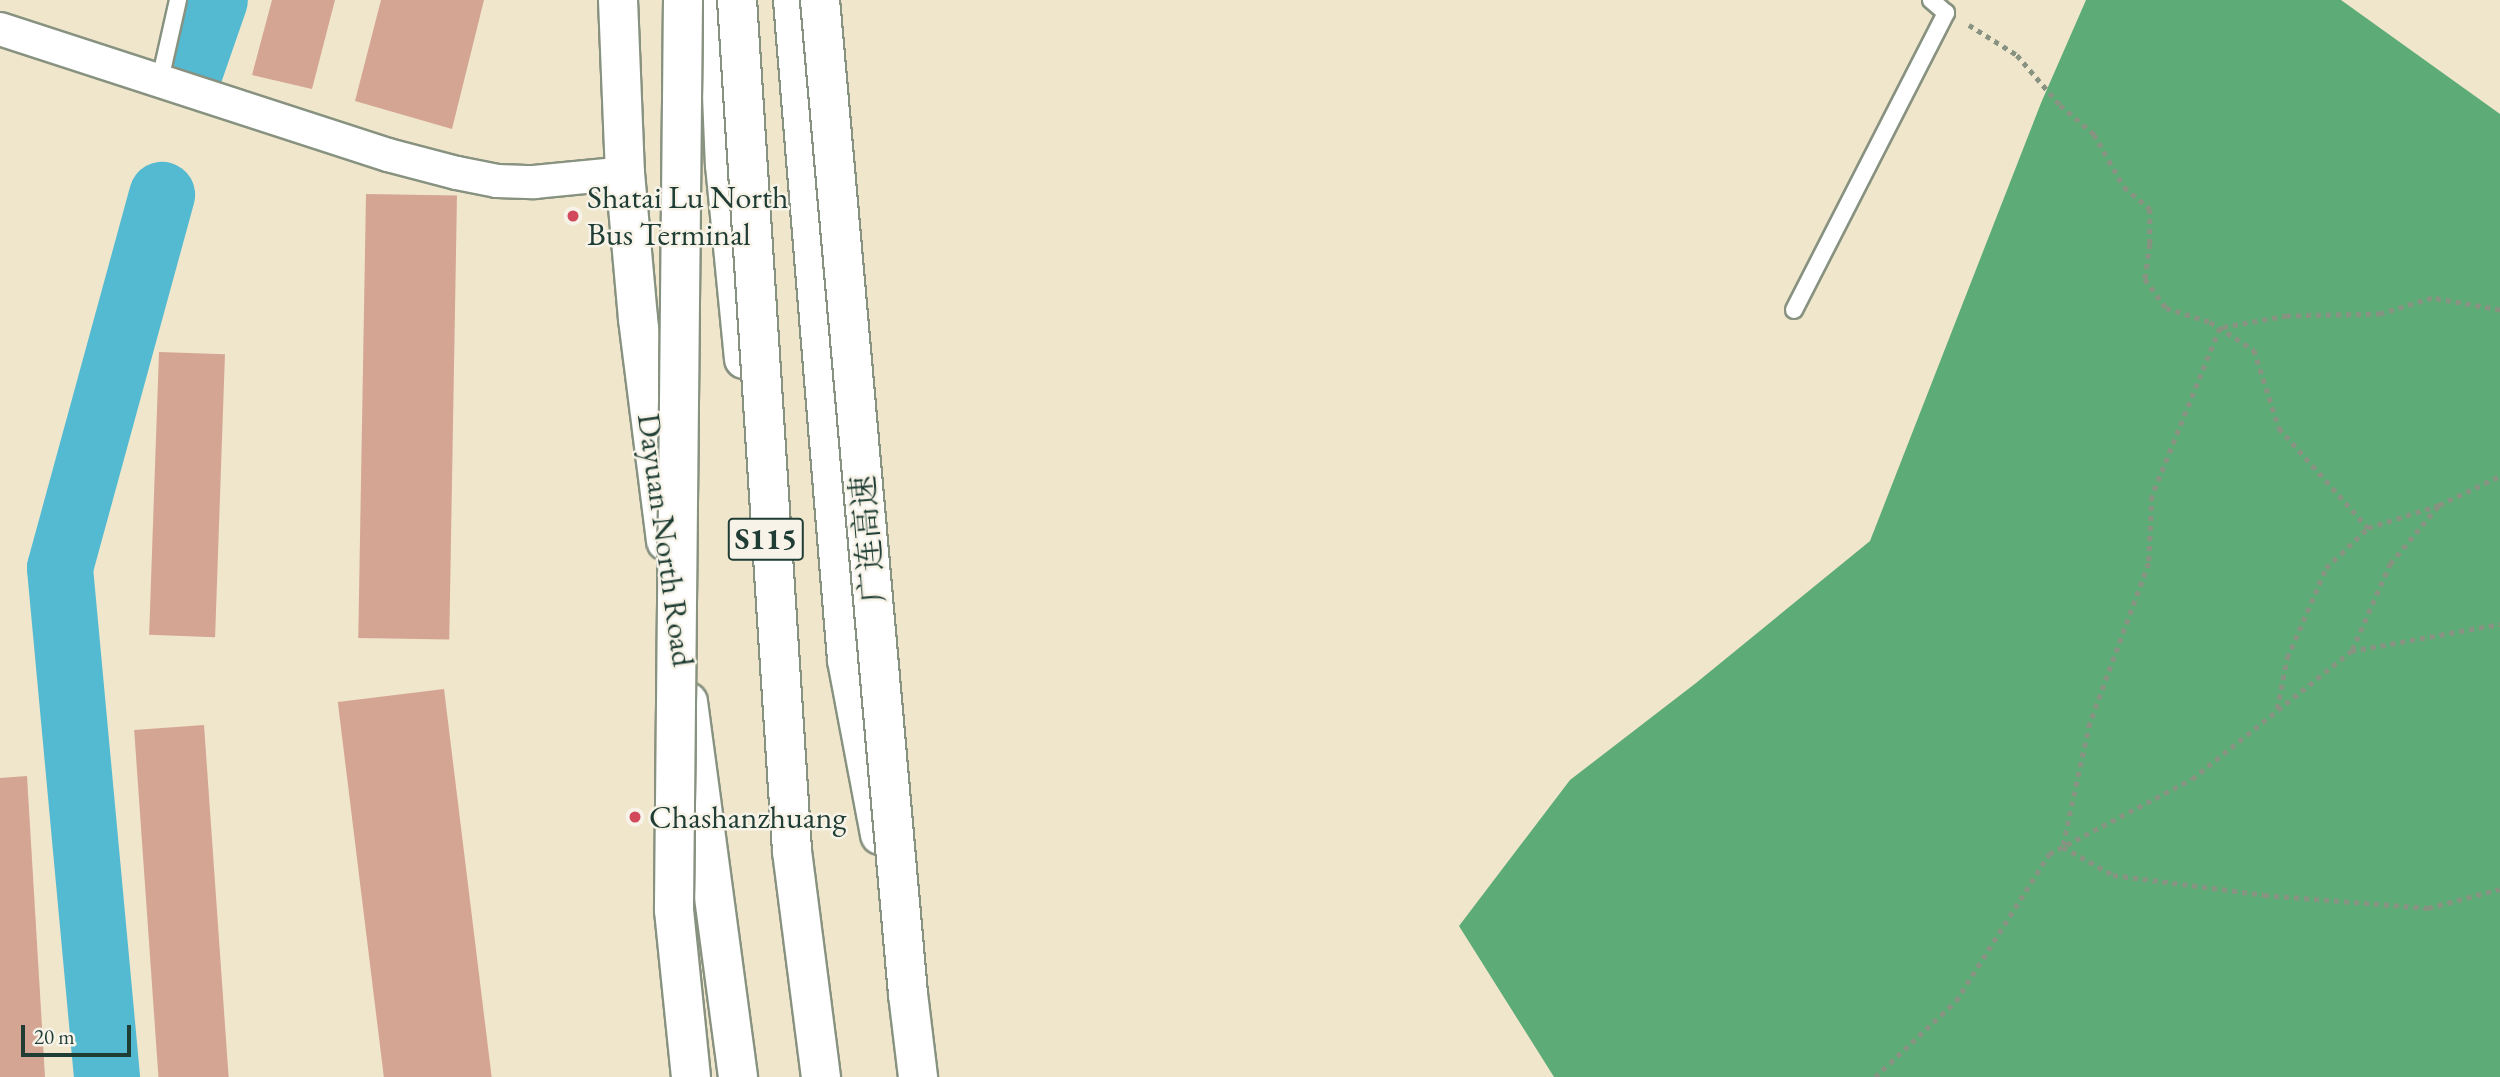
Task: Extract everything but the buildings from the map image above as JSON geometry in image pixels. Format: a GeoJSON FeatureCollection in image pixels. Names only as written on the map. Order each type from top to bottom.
{"type":"FeatureCollection","features":[{"type":"Feature","properties":{"kind":"main road","name":"Dayuan North Road"},"geometry":{"type":"LineString","coordinates":[[618,0],[625,173],[651,434],[738,1077]]}},
{"type":"Feature","properties":{"kind":"main road"},"geometry":{"type":"LineString","coordinates":[[683,0],[674,910],[691,1077]]}},
{"type":"Feature","properties":{"kind":"main road","name":"S115"},"geometry":{"type":"LineString","coordinates":[[718,0],[736,295],[830,1077]]}},
{"type":"Feature","properties":{"kind":"main road"},"geometry":{"type":"LineString","coordinates":[[737,0],[792,851],[821,1077]]}},
{"type":"Feature","properties":{"kind":"main road"},"geometry":{"type":"LineString","coordinates":[[793,0],[847,660],[914,1015],[929,1077]]}},
{"type":"Feature","properties":{"kind":"main road","name":"广连高速"},"geometry":{"type":"LineString","coordinates":[[820,0],[908,994],[918,1077]]}},
{"type":"Feature","properties":{"kind":"street"},"geometry":{"type":"LineString","coordinates":[[0,29],[388,155],[470,176],[534,182],[625,173]]}},
{"type":"Feature","properties":{"kind":"lane"},"geometry":{"type":"LineString","coordinates":[[160,80],[178,0]]}},
{"type":"Feature","properties":{"kind":"lane"},"geometry":{"type":"LineString","coordinates":[[1794,310],[1946,13],[1931,0]]}},
{"type":"Feature","properties":{"kind":"path"},"geometry":{"type":"LineString","coordinates":[[1946,13],[2017,55],[2060,105],[2094,134],[2124,187],[2150,209],[2150,244],[2145,279],[2166,308],[2220,328],[2254,350],[2279,428],[2368,528]]}},
{"type":"Feature","properties":{"kind":"path"},"geometry":{"type":"LineString","coordinates":[[2220,328],[2287,316],[2381,314],[2432,298],[2500,310]]}},
{"type":"Feature","properties":{"kind":"path"},"geometry":{"type":"LineString","coordinates":[[2063,847],[2090,723],[2149,564],[2152,496],[2220,328]]}},
{"type":"Feature","properties":{"kind":"path"},"geometry":{"type":"LineString","coordinates":[[2277,710],[2287,658],[2326,568],[2368,528],[2439,505],[2500,476]]}},
{"type":"Feature","properties":{"kind":"path"},"geometry":{"type":"LineString","coordinates":[[1875,1077],[1956,1001],[2049,854],[2192,779],[2351,651],[2390,564],[2439,505]]}},
{"type":"Feature","properties":{"kind":"path"},"geometry":{"type":"LineString","coordinates":[[2351,651],[2500,624]]}},
{"type":"Feature","properties":{"kind":"path"},"geometry":{"type":"LineString","coordinates":[[2063,847],[2113,875],[2264,895],[2428,908],[2500,889]]}},
{"type":"Feature","properties":{"kind":"green space"},"geometry":{"type":"Polygon","coordinates":[[[2086,0],[2341,0],[2500,114],[2500,1077],[1554,1077],[1459,926],[1570,780],[1696,683],[1870,541],[2041,103],[2086,0]]]}},
{"type":"Feature","properties":{"kind":"waterway"},"geometry":{"type":"LineString","coordinates":[[190,72],[215,0]]}},
{"type":"Feature","properties":{"kind":"waterway"},"geometry":{"type":"LineString","coordinates":[[107,1077],[60,568],[162,195]]}},
{"type":"Feature","properties":{"kind":"place","name":"Shatai Lu North Bus Terminal"},"geometry":{"type":"Point","coordinates":[573,216]}},
{"type":"Feature","properties":{"kind":"place","name":"Chashanzhuang"},"geometry":{"type":"Point","coordinates":[635,817]}}]}
